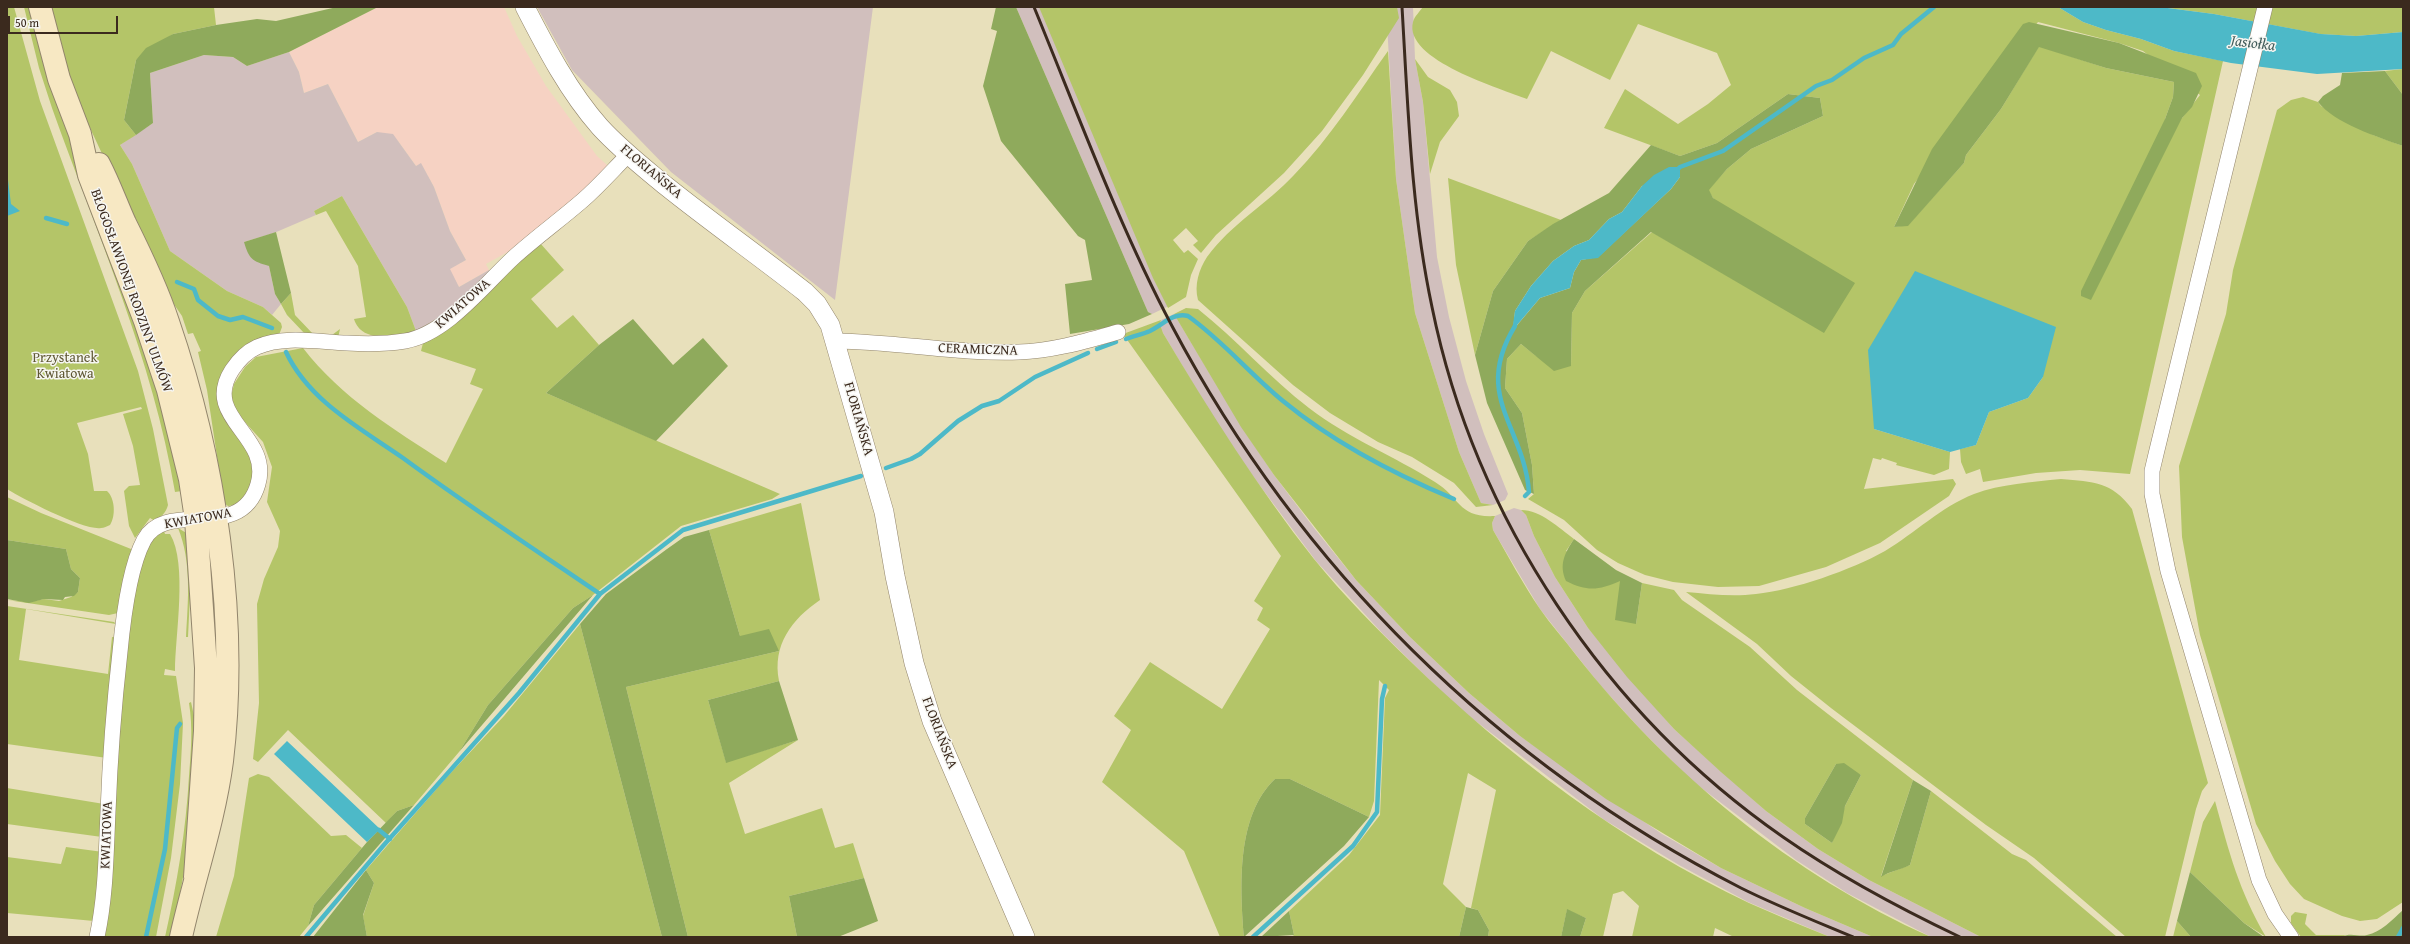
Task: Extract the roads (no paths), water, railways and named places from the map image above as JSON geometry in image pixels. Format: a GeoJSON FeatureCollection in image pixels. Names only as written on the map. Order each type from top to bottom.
{"type":"FeatureCollection","features":[{"type":"Feature","properties":{"kind":"main road","name":"BŁOGOSŁAWIONEJ RODZINY ULMÓW"},"geometry":{"type":"LineString","coordinates":[[40,7],[59,79],[80,134],[89,175],[144,321],[168,390],[190,479],[206,518],[205,731],[195,877],[181,937]]}},
{"type":"Feature","properties":{"kind":"street","name":"FLORIAŃSKA"},"geometry":{"type":"LineString","coordinates":[[525,7],[544,44],[582,104],[600,127],[628,155],[812,298],[826,317],[837,341],[884,512],[895,576],[914,663],[930,714],[1025,937]]}},
{"type":"Feature","properties":{"kind":"street"},"geometry":{"type":"LineString","coordinates":[[2265,7],[2159,443],[2151,486],[2168,571],[2259,880],[2275,914],[2291,937]]}},
{"type":"Feature","properties":{"kind":"street","name":"KWIATOWA"},"geometry":{"type":"LineString","coordinates":[[98,937],[106,879],[112,731],[122,631],[129,593],[141,546],[149,532],[162,524],[231,514],[245,507],[255,492],[260,478],[260,462],[254,446],[231,418],[224,404],[224,390],[228,375],[241,358],[256,348],[267,344],[296,340],[352,344],[407,340],[431,331],[462,308],[513,258],[585,198],[628,155]]}},
{"type":"Feature","properties":{"kind":"street","name":"CERAMICZNA"},"geometry":{"type":"LineString","coordinates":[[837,341],[873,342],[979,352],[1020,352],[1088,341],[1118,332]]}},
{"type":"Feature","properties":{"kind":"water","name":"Jasiołka"},"geometry":{"type":"Polygon","coordinates":[[[2058,7],[2160,7],[2214,14],[2321,34],[2356,36],[2403,32],[2403,69],[2317,74],[2231,63],[2174,51],[2141,39],[2106,30],[2083,22],[2058,7]]]}},
{"type":"Feature","properties":{"kind":"water"},"geometry":{"type":"Polygon","coordinates":[[[1669,167],[1680,167],[1680,177],[1671,189],[1598,258],[1581,260],[1574,272],[1570,288],[1540,298],[1512,331],[1515,311],[1531,286],[1553,261],[1574,246],[1589,240],[1609,219],[1622,212],[1642,186],[1654,175],[1669,167]]]}},
{"type":"Feature","properties":{"kind":"water"},"geometry":{"type":"Polygon","coordinates":[[[7,172],[11,204],[20,211],[7,216],[7,172]]]}},
{"type":"Feature","properties":{"kind":"water"},"geometry":{"type":"Polygon","coordinates":[[[1915,271],[2056,327],[2043,377],[2028,398],[1989,412],[1976,445],[1950,452],[1874,429],[1868,350],[1915,271]]]}},
{"type":"Feature","properties":{"kind":"water"},"geometry":{"type":"Polygon","coordinates":[[[287,741],[380,829],[367,842],[274,754],[287,741]]]}},
{"type":"Feature","properties":{"kind":"waterway"},"geometry":{"type":"LineString","coordinates":[[1675,172],[1680,167],[1723,151],[1816,86],[1832,80],[1864,58],[1893,45],[1901,34],[1934,7]]}},
{"type":"Feature","properties":{"kind":"waterway"},"geometry":{"type":"LineString","coordinates":[[46,218],[67,224]]}},
{"type":"Feature","properties":{"kind":"waterway"},"geometry":{"type":"LineString","coordinates":[[177,282],[194,289],[198,300],[218,316],[230,320],[243,317],[272,328]]}},
{"type":"Feature","properties":{"kind":"waterway"},"geometry":{"type":"LineString","coordinates":[[1126,339],[1150,331],[1173,317],[1183,315],[1188,316],[1213,336],[1283,401],[1323,431],[1387,468],[1454,499]]}},
{"type":"Feature","properties":{"kind":"waterway"},"geometry":{"type":"LineString","coordinates":[[1515,326],[1503,351],[1498,372],[1499,392],[1525,469],[1529,492],[1525,496]]}},
{"type":"Feature","properties":{"kind":"waterway"},"geometry":{"type":"LineString","coordinates":[[1097,349],[1116,342]]}},
{"type":"Feature","properties":{"kind":"waterway"},"geometry":{"type":"LineString","coordinates":[[286,352],[308,385],[337,412],[476,510],[600,594]]}},
{"type":"Feature","properties":{"kind":"waterway"},"geometry":{"type":"LineString","coordinates":[[886,468],[920,454],[958,421],[982,406],[999,401],[1035,377],[1088,353]]}},
{"type":"Feature","properties":{"kind":"waterway"},"geometry":{"type":"LineString","coordinates":[[306,937],[383,846],[519,693],[600,594],[683,530],[861,476]]}},
{"type":"Feature","properties":{"kind":"waterway"},"geometry":{"type":"LineString","coordinates":[[1253,937],[1353,846],[1377,812],[1382,699],[1385,686]]}},
{"type":"Feature","properties":{"kind":"waterway"},"geometry":{"type":"LineString","coordinates":[[146,937],[165,849],[177,728],[180,724]]}},
{"type":"Feature","properties":{"kind":"waterway"},"geometry":{"type":"LineString","coordinates":[[379,830],[390,839]]}},
{"type":"Feature","properties":{"kind":"waterway"},"geometry":{"type":"LineString","coordinates":[[2398,937],[2403,928]]}},
{"type":"Feature","properties":{"kind":"railway"},"geometry":{"type":"LineString","coordinates":[[1034,7],[1116,208],[1152,287],[1172,326],[1223,415],[1281,498],[1344,577],[1413,651],[1487,719],[1567,781],[1652,838],[1741,888],[1853,937]]}},
{"type":"Feature","properties":{"kind":"railway"},"geometry":{"type":"LineString","coordinates":[[1402,7],[1411,158],[1419,233],[1432,307],[1452,386],[1480,462],[1515,535],[1557,605],[1605,671],[1660,732],[1719,788],[1783,837],[1826,865],[1914,915],[1960,937]]}},
{"type":"Feature","properties":{"kind":"park label","name":"Przystanek Kwiatowa"},"geometry":{"type":"Point","coordinates":[65,366]}}]}
